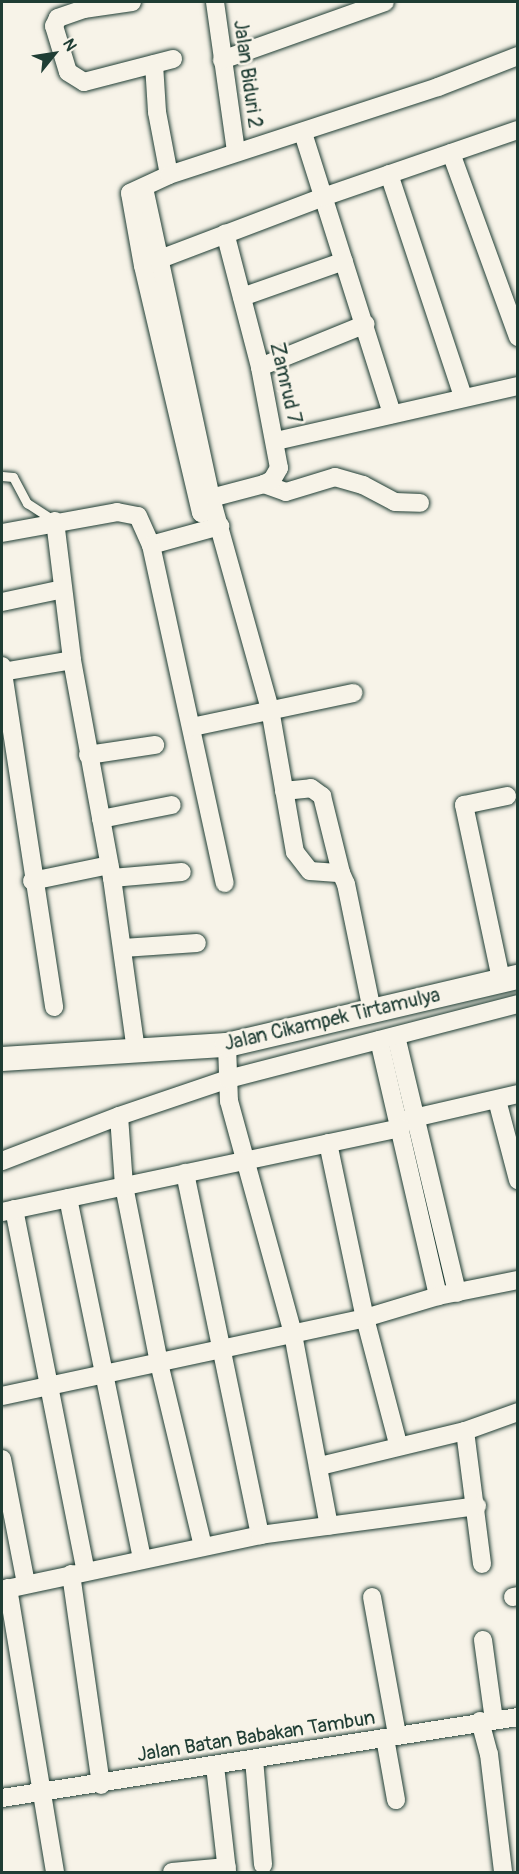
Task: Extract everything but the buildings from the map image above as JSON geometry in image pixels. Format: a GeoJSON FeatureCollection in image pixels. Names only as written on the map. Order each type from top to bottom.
{"type":"FeatureCollection","features":[{"type":"Feature","properties":{"kind":"street"},"geometry":{"type":"LineString","coordinates":[[132,2],[84,9],[57,18],[54,26],[68,72],[84,82],[173,59]]}},
{"type":"Feature","properties":{"kind":"street","name":"Jalan Biduri 2"},"geometry":{"type":"LineString","coordinates":[[215,2],[236,152]]}},
{"type":"Feature","properties":{"kind":"street"},"geometry":{"type":"LineString","coordinates":[[222,60],[385,2]]}},
{"type":"Feature","properties":{"kind":"street"},"geometry":{"type":"LineString","coordinates":[[341,873],[310,871],[300,863],[289,830],[270,709],[150,263],[144,188],[169,175],[236,152],[303,133],[518,57]]}},
{"type":"Feature","properties":{"kind":"street"},"geometry":{"type":"LineString","coordinates":[[154,64],[157,112],[169,175]]}},
{"type":"Feature","properties":{"kind":"street"},"geometry":{"type":"LineString","coordinates":[[150,263],[323,197],[518,130]]}},
{"type":"Feature","properties":{"kind":"street"},"geometry":{"type":"LineString","coordinates":[[303,133],[366,324],[392,414]]}},
{"type":"Feature","properties":{"kind":"street"},"geometry":{"type":"LineString","coordinates":[[451,153],[518,337]]}},
{"type":"Feature","properties":{"kind":"street"},"geometry":{"type":"LineString","coordinates":[[389,174],[463,397]]}},
{"type":"Feature","properties":{"kind":"street","name":"Zamrud 7"},"geometry":{"type":"LineString","coordinates":[[225,233],[260,367],[276,441],[279,468],[272,480],[264,484]]}},
{"type":"Feature","properties":{"kind":"street"},"geometry":{"type":"LineString","coordinates":[[242,297],[344,261]]}},
{"type":"Feature","properties":{"kind":"street"},"geometry":{"type":"LineString","coordinates":[[260,367],[366,324]]}},
{"type":"Feature","properties":{"kind":"street"},"geometry":{"type":"LineString","coordinates":[[276,441],[518,386]]}},
{"type":"Feature","properties":{"kind":"street"},"geometry":{"type":"LineString","coordinates":[[151,545],[264,484],[277,492],[286,492],[335,477],[363,485],[395,502],[420,503]]}},
{"type":"Feature","properties":{"kind":"street"},"geometry":{"type":"LineString","coordinates":[[2,533],[55,521],[133,512],[144,524],[151,545],[225,883]]}},
{"type":"Feature","properties":{"kind":"street"},"geometry":{"type":"LineString","coordinates":[[55,521],[72,660],[123,948],[136,1051]]}},
{"type":"Feature","properties":{"kind":"street"},"geometry":{"type":"LineString","coordinates":[[2,602],[63,589]]}},
{"type":"Feature","properties":{"kind":"street"},"geometry":{"type":"LineString","coordinates":[[2,672],[72,660]]}},
{"type":"Feature","properties":{"kind":"street"},"geometry":{"type":"LineString","coordinates":[[2,666],[32,881],[54,1007]]}},
{"type":"Feature","properties":{"kind":"street"},"geometry":{"type":"LineString","coordinates":[[192,727],[352,693]]}},
{"type":"Feature","properties":{"kind":"street"},"geometry":{"type":"LineString","coordinates":[[88,754],[155,745]]}},
{"type":"Feature","properties":{"kind":"street"},"geometry":{"type":"LineString","coordinates":[[284,791],[310,788],[322,796],[376,1011],[388,1038],[438,1296]]}},
{"type":"Feature","properties":{"kind":"street"},"geometry":{"type":"LineString","coordinates":[[507,796],[464,805],[509,978]]}},
{"type":"Feature","properties":{"kind":"street"},"geometry":{"type":"LineString","coordinates":[[101,819],[172,805]]}},
{"type":"Feature","properties":{"kind":"street"},"geometry":{"type":"LineString","coordinates":[[32,881],[110,871],[182,873]]}},
{"type":"Feature","properties":{"kind":"street"},"geometry":{"type":"LineString","coordinates":[[123,948],[197,943]]}},
{"type":"Feature","properties":{"kind":"street","name":"Jalan Cikampek Tirtamulya"},"geometry":{"type":"LineString","coordinates":[[2,1059],[227,1045],[509,978]]}},
{"type":"Feature","properties":{"kind":"street"},"geometry":{"type":"LineString","coordinates":[[2,1161],[119,1116],[228,1079],[518,1004]]}},
{"type":"Feature","properties":{"kind":"street"},"geometry":{"type":"LineString","coordinates":[[227,1045],[232,1111],[248,1160],[293,1334],[320,1466],[329,1527]]}},
{"type":"Feature","properties":{"kind":"street"},"geometry":{"type":"LineString","coordinates":[[101,1785],[79,1573],[51,1387],[8,1211],[328,1143],[518,1095]]}},
{"type":"Feature","properties":{"kind":"street"},"geometry":{"type":"LineString","coordinates":[[497,1100],[517,1175]]}},
{"type":"Feature","properties":{"kind":"street"},"geometry":{"type":"LineString","coordinates":[[119,1116],[124,1186],[159,1363],[202,1546]]}},
{"type":"Feature","properties":{"kind":"street"},"geometry":{"type":"LineString","coordinates":[[405,1122],[457,1293]]}},
{"type":"Feature","properties":{"kind":"street"},"geometry":{"type":"LineString","coordinates":[[328,1143],[365,1318],[398,1444]]}},
{"type":"Feature","properties":{"kind":"street"},"geometry":{"type":"LineString","coordinates":[[185,1173],[260,1535]]}},
{"type":"Feature","properties":{"kind":"street"},"geometry":{"type":"LineString","coordinates":[[69,1198],[142,1560]]}},
{"type":"Feature","properties":{"kind":"street"},"geometry":{"type":"LineString","coordinates":[[2,1396],[365,1318],[438,1296],[518,1280]]}},
{"type":"Feature","properties":{"kind":"street"},"geometry":{"type":"LineString","coordinates":[[320,1466],[398,1444],[465,1431],[518,1412]]}},
{"type":"Feature","properties":{"kind":"street"},"geometry":{"type":"LineString","coordinates":[[465,1431],[477,1506],[482,1564]]}},
{"type":"Feature","properties":{"kind":"street"},"geometry":{"type":"LineString","coordinates":[[2,1459],[12,1587],[40,1795],[55,1872]]}},
{"type":"Feature","properties":{"kind":"street"},"geometry":{"type":"LineString","coordinates":[[12,1587],[260,1535],[477,1506]]}},
{"type":"Feature","properties":{"kind":"street"},"geometry":{"type":"LineString","coordinates":[[372,1597],[391,1736],[396,1800]]}},
{"type":"Feature","properties":{"kind":"street"},"geometry":{"type":"LineString","coordinates":[[483,1640],[489,1754],[503,1872]]}},
{"type":"Feature","properties":{"kind":"street","name":"Jalan Batan Babakan Tambun"},"geometry":{"type":"LineString","coordinates":[[2,1798],[40,1795],[518,1717]]}},
{"type":"Feature","properties":{"kind":"street"},"geometry":{"type":"LineString","coordinates":[[254,1759],[263,1865]]}},
{"type":"Feature","properties":{"kind":"street"},"geometry":{"type":"LineString","coordinates":[[172,1872],[227,1870],[216,1766]]}},
{"type":"Feature","properties":{"kind":"lane"},"geometry":{"type":"LineString","coordinates":[[2,476],[13,477],[27,503],[55,521]]}}]}
